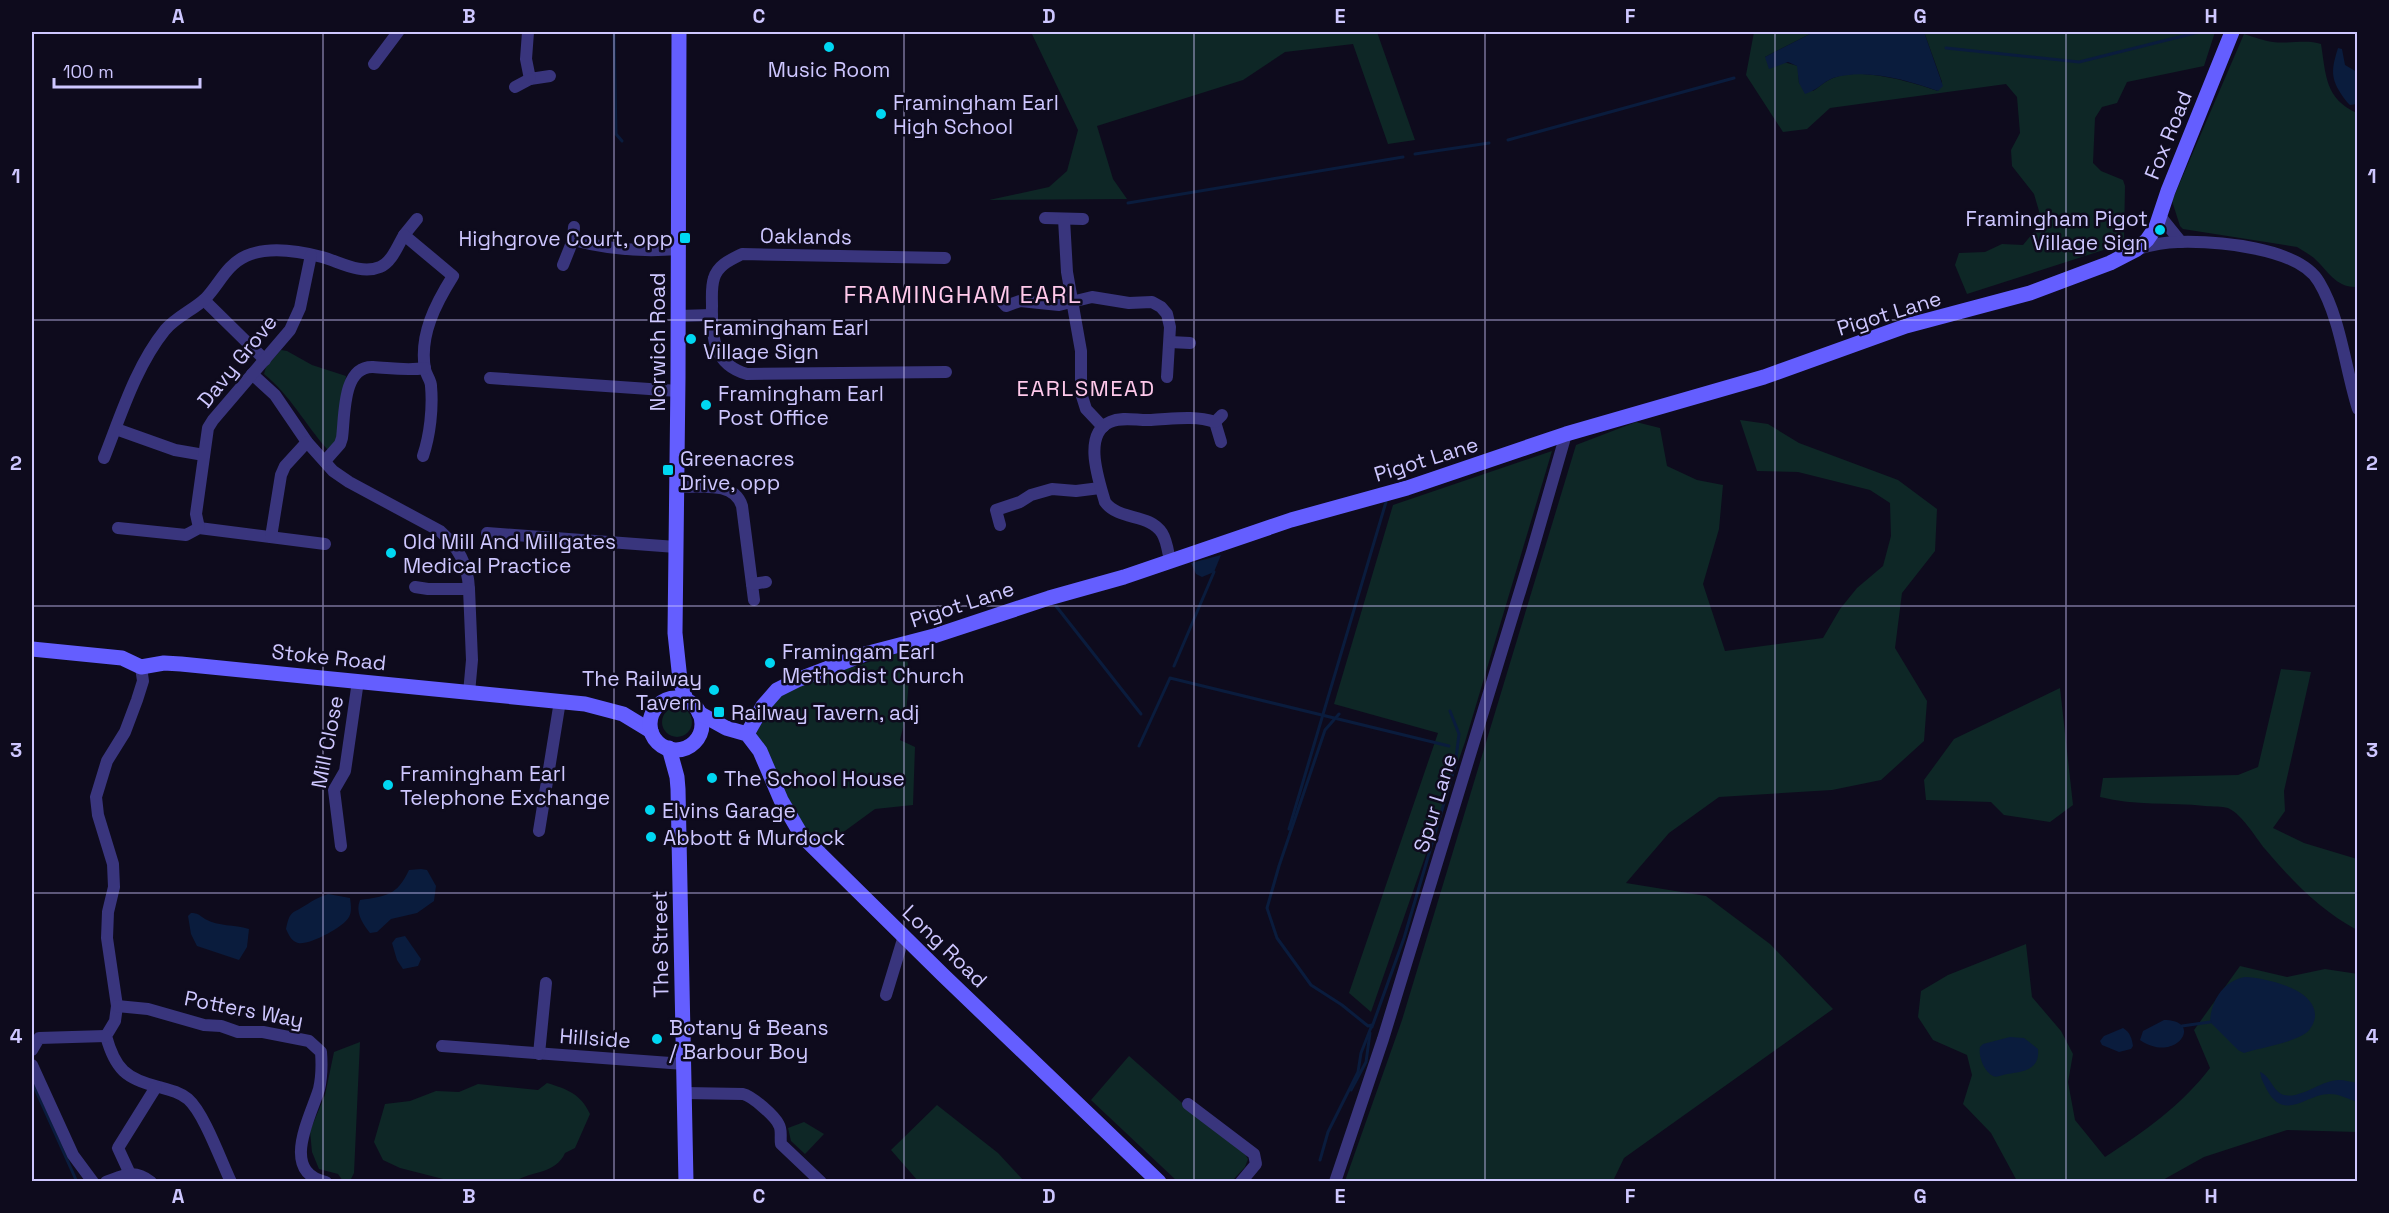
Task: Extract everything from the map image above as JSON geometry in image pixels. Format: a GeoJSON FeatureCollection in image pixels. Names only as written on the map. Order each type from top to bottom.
{"type":"FeatureCollection","features":[{"type":"Feature","properties":{"kind":"street"},"geometry":{"type":"LineString","coordinates":[[374,64],[398,32]]}},
{"type":"Feature","properties":{"kind":"street"},"geometry":{"type":"LineString","coordinates":[[528,32],[526,59],[530,80]]}},
{"type":"Feature","properties":{"kind":"street","name":"Norwich Road"},"geometry":{"type":"LineString","coordinates":[[679,32],[675,633],[680,680],[686,700]]}},
{"type":"Feature","properties":{"kind":"street","name":"Fox Road"},"geometry":{"type":"LineString","coordinates":[[2137,249],[2147,240],[2160,216],[2232,32]]}},
{"type":"Feature","properties":{"kind":"street"},"geometry":{"type":"LineString","coordinates":[[515,87],[530,80],[550,76]]}},
{"type":"Feature","properties":{"kind":"street"},"geometry":{"type":"LineString","coordinates":[[2160,216],[2181,242]]}},
{"type":"Feature","properties":{"kind":"street"},"geometry":{"type":"LineString","coordinates":[[1045,218],[1083,219]]}},
{"type":"Feature","properties":{"kind":"street"},"geometry":{"type":"LineString","coordinates":[[104,458],[150,351],[167,328],[204,300],[233,264],[245,256],[275,251],[310,255],[356,269],[379,268],[387,263],[417,219]]}},
{"type":"Feature","properties":{"kind":"street"},"geometry":{"type":"LineString","coordinates":[[1064,219],[1066,272],[1081,351],[1081,393],[1086,410],[1103,426]]}},
{"type":"Feature","properties":{"kind":"street"},"geometry":{"type":"LineString","coordinates":[[563,265],[573,240],[574,227]]}},
{"type":"Feature","properties":{"kind":"street"},"geometry":{"type":"LineString","coordinates":[[404,235],[453,276],[441,295],[428,326],[425,368],[431,384],[428,442],[423,456]]}},
{"type":"Feature","properties":{"kind":"street"},"geometry":{"type":"LineString","coordinates":[[573,240],[607,248],[678,249]]}},
{"type":"Feature","properties":{"kind":"street"},"geometry":{"type":"LineString","coordinates":[[2137,249],[2181,242],[2236,246],[2275,253],[2303,265],[2319,281],[2339,331],[2358,409]]}},
{"type":"Feature","properties":{"kind":"street","name":"Pigot Lane"},"geometry":{"type":"LineString","coordinates":[[747,734],[763,706],[777,690],[796,680],[865,654],[934,636],[1291,520],[1407,488],[1478,466],[1566,434],[1764,376],[1906,326],[2030,293],[2110,263],[2137,249]]}},
{"type":"Feature","properties":{"kind":"street","name":"Oaklands"},"geometry":{"type":"LineString","coordinates":[[945,258],[741,254],[728,261],[714,277],[711,315],[713,337],[718,352],[726,364],[747,374],[946,372]]}},
{"type":"Feature","properties":{"kind":"street","name":"Davy Grove"},"geometry":{"type":"LineString","coordinates":[[199,528],[196,514],[206,435],[213,420],[284,339],[295,320],[300,308],[310,255]]}},
{"type":"Feature","properties":{"kind":"street"},"geometry":{"type":"LineString","coordinates":[[1005,306],[1020,301],[1053,305],[1092,297],[1129,303],[1152,302],[1161,306],[1167,314],[1170,327],[1167,377]]}},
{"type":"Feature","properties":{"kind":"street"},"geometry":{"type":"LineString","coordinates":[[204,300],[265,360]]}},
{"type":"Feature","properties":{"kind":"street"},"geometry":{"type":"LineString","coordinates":[[678,316],[711,315]]}},
{"type":"Feature","properties":{"kind":"street"},"geometry":{"type":"LineString","coordinates":[[1170,342],[1190,343]]}},
{"type":"Feature","properties":{"kind":"street"},"geometry":{"type":"LineString","coordinates":[[325,462],[340,444],[349,383],[355,374],[361,369],[370,367],[394,370],[425,368]]}},
{"type":"Feature","properties":{"kind":"street"},"geometry":{"type":"LineString","coordinates":[[252,374],[275,395],[307,442],[333,471],[440,531],[460,553],[465,565],[469,589],[472,660],[469,693]]}},
{"type":"Feature","properties":{"kind":"street"},"geometry":{"type":"LineString","coordinates":[[490,378],[678,392]]}},
{"type":"Feature","properties":{"kind":"street"},"geometry":{"type":"LineString","coordinates":[[1170,561],[1166,541],[1157,527],[1148,521],[1109,508],[1105,502],[1094,459],[1094,445],[1098,434],[1109,422],[1128,419],[1218,418],[1221,442]]}},
{"type":"Feature","properties":{"kind":"street"},"geometry":{"type":"LineString","coordinates":[[116,429],[174,450],[204,455]]}},
{"type":"Feature","properties":{"kind":"street","name":"Spur Lane"},"geometry":{"type":"LineString","coordinates":[[1335,1182],[1386,1028],[1566,434]]}},
{"type":"Feature","properties":{"kind":"street"},"geometry":{"type":"LineString","coordinates":[[271,537],[281,475],[285,466],[307,442]]}},
{"type":"Feature","properties":{"kind":"street"},"geometry":{"type":"LineString","coordinates":[[677,487],[726,489],[738,497],[742,506],[754,600]]}},
{"type":"Feature","properties":{"kind":"street"},"geometry":{"type":"LineString","coordinates":[[1000,525],[994,505],[1020,502],[1031,495],[1052,489],[1076,491],[1100,488]]}},
{"type":"Feature","properties":{"kind":"street"},"geometry":{"type":"LineString","coordinates":[[118,528],[186,535],[199,528],[325,544]]}},
{"type":"Feature","properties":{"kind":"street"},"geometry":{"type":"LineString","coordinates":[[487,533],[676,547]]}},
{"type":"Feature","properties":{"kind":"street"},"geometry":{"type":"LineString","coordinates":[[752,584],[766,582]]}},
{"type":"Feature","properties":{"kind":"street"},"geometry":{"type":"LineString","coordinates":[[415,587],[469,589]]}},
{"type":"Feature","properties":{"kind":"street","name":"Stoke Road"},"geometry":{"type":"LineString","coordinates":[[32,649],[122,658],[141,667],[164,663],[181,664],[585,704],[623,714],[651,731]]}},
{"type":"Feature","properties":{"kind":"street","name":"Norwich Road"},"geometry":{"type":"LineString","coordinates":[[658,707],[669,689],[677,652]]}},
{"type":"Feature","properties":{"kind":"street"},"geometry":{"type":"LineString","coordinates":[[141,667],[143,681],[137,700],[125,732],[107,761],[96,797],[98,815],[113,864],[114,887],[108,912],[107,938],[117,1006],[115,1021],[106,1036],[120,1069],[134,1080],[178,1092],[191,1102],[231,1182]]}},
{"type":"Feature","properties":{"kind":"street","name":"Mill Close"},"geometry":{"type":"LineString","coordinates":[[341,846],[334,790],[345,771],[358,681]]}},
{"type":"Feature","properties":{"kind":"street"},"geometry":{"type":"LineString","coordinates":[[726,728],[692,742],[669,748],[658,742],[651,731],[650,721],[658,707],[672,698],[686,700],[694,705],[699,713],[726,728],[747,734]]}},
{"type":"Feature","properties":{"kind":"street"},"geometry":{"type":"LineString","coordinates":[[539,831],[560,701]]}},
{"type":"Feature","properties":{"kind":"street","name":"Stoke Road"},"geometry":{"type":"LineString","coordinates":[[623,714],[658,707]]}},
{"type":"Feature","properties":{"kind":"street","name":"The Street"},"geometry":{"type":"LineString","coordinates":[[677,777],[702,722],[699,713]]}},
{"type":"Feature","properties":{"kind":"street","name":"Long Road"},"geometry":{"type":"LineString","coordinates":[[747,734],[760,751],[781,800],[802,836],[1159,1182]]}},
{"type":"Feature","properties":{"kind":"street","name":"The Street"},"geometry":{"type":"LineString","coordinates":[[669,748],[677,777],[686,1182]]}},
{"type":"Feature","properties":{"kind":"street"},"geometry":{"type":"LineString","coordinates":[[886,995],[904,936]]}},
{"type":"Feature","properties":{"kind":"street","name":"Hillside"},"geometry":{"type":"LineString","coordinates":[[539,1054],[546,983]]}},
{"type":"Feature","properties":{"kind":"street","name":"Potters Way"},"geometry":{"type":"LineString","coordinates":[[117,1006],[148,1009],[238,1032],[263,1032],[309,1041],[321,1052],[322,1069],[318,1091],[310,1109],[301,1144],[303,1162],[308,1174],[326,1182]]}},
{"type":"Feature","properties":{"kind":"street"},"geometry":{"type":"LineString","coordinates":[[32,1050],[39,1038],[106,1036]]}},
{"type":"Feature","properties":{"kind":"street","name":"Hillside"},"geometry":{"type":"LineString","coordinates":[[442,1046],[684,1064]]}},
{"type":"Feature","properties":{"kind":"street"},"geometry":{"type":"LineString","coordinates":[[32,1065],[73,1155],[93,1182]]}},
{"type":"Feature","properties":{"kind":"street"},"geometry":{"type":"LineString","coordinates":[[130,1173],[118,1148],[156,1087]]}},
{"type":"Feature","properties":{"kind":"street"},"geometry":{"type":"LineString","coordinates":[[685,1093],[751,1096],[777,1121],[780,1127],[781,1143],[821,1182]]}},
{"type":"Feature","properties":{"kind":"street"},"geometry":{"type":"LineString","coordinates":[[1188,1104],[1254,1154],[1256,1164],[1241,1182]]}},
{"type":"Feature","properties":{"kind":"street"},"geometry":{"type":"LineString","coordinates":[[106,1182],[130,1173],[141,1174],[151,1182]]}},
{"type":"Feature","properties":{"kind":"green space"},"geometry":{"type":"Polygon","coordinates":[[[1031,32],[1377,32],[1415,140],[1388,144],[1353,44],[1285,52],[1243,80],[1097,126],[1113,179],[1127,199],[989,200],[1049,187],[1067,171],[1078,130],[1031,32]]]}},
{"type":"Feature","properties":{"kind":"green space"},"geometry":{"type":"Polygon","coordinates":[[[1754,32],[1814,32],[1765,57],[1798,66],[1799,83],[1813,91],[1829,80],[1854,74],[1913,83],[1938,91],[1942,82],[1924,32],[2215,32],[2204,66],[2127,82],[2117,103],[2102,107],[2095,118],[2093,163],[2101,171],[2123,180],[2125,186],[2124,240],[2119,245],[1967,294],[1955,265],[1959,253],[1985,252],[2002,244],[2023,245],[2038,227],[2039,211],[2034,194],[2012,166],[2011,150],[2020,133],[2017,97],[2006,84],[1830,108],[1807,129],[1783,132],[1746,75],[1754,32]]]}},
{"type":"Feature","properties":{"kind":"green space"},"geometry":{"type":"Polygon","coordinates":[[[2244,34],[2273,42],[2321,44],[2326,76],[2333,93],[2346,107],[2357,113],[2357,287],[2338,282],[2314,258],[2297,247],[2183,229],[2180,226],[2172,201],[2244,34]]]}},
{"type":"Feature","properties":{"kind":"green space"},"geometry":{"type":"Polygon","coordinates":[[[281,350],[312,365],[346,376],[341,426],[332,449],[327,449],[290,400],[264,374],[266,367],[281,350]]]}},
{"type":"Feature","properties":{"kind":"green space"},"geometry":{"type":"Polygon","coordinates":[[[1740,420],[1768,424],[1799,443],[1898,480],[1937,509],[1935,551],[1902,593],[1895,648],[1927,701],[1924,741],[1881,780],[1832,790],[1719,797],[1669,833],[1626,883],[1706,896],[1770,944],[1833,1009],[1624,1158],[1613,1181],[1345,1181],[1402,1020],[1576,445],[1636,422],[1660,428],[1667,466],[1697,480],[1723,485],[1719,529],[1703,584],[1725,651],[1823,638],[1840,609],[1857,588],[1883,566],[1891,536],[1890,503],[1870,490],[1798,472],[1757,471],[1740,420]]]}},
{"type":"Feature","properties":{"kind":"green space"},"geometry":{"type":"Polygon","coordinates":[[[1552,451],[1465,742],[1371,1012],[1349,993],[1438,733],[1334,704],[1393,505],[1552,451]]]}},
{"type":"Feature","properties":{"kind":"green space"},"geometry":{"type":"Polygon","coordinates":[[[905,651],[909,683],[900,740],[915,747],[913,805],[875,809],[823,850],[808,833],[754,737],[775,700],[803,682],[905,651]]]}},
{"type":"Feature","properties":{"kind":"green space"},"geometry":{"type":"Polygon","coordinates":[[[2281,669],[2311,672],[2284,791],[2285,811],[2273,828],[2304,843],[2357,859],[2357,930],[2331,914],[2307,894],[2275,861],[2244,821],[2228,808],[2126,802],[2100,797],[2103,778],[2238,775],[2258,767],[2281,669]]]}},
{"type":"Feature","properties":{"kind":"green space"},"geometry":{"type":"Polygon","coordinates":[[[2060,688],[2073,805],[2050,822],[2004,815],[1991,802],[1926,800],[1924,780],[1954,739],[2060,688]]]}},
{"type":"Feature","properties":{"kind":"green space"},"geometry":{"type":"Polygon","coordinates":[[[677,707],[688,711],[692,722],[688,733],[677,737],[666,733],[662,722],[666,711],[677,707]]]}},
{"type":"Feature","properties":{"kind":"green space"},"geometry":{"type":"Polygon","coordinates":[[[2026,944],[2032,997],[2061,1031],[2073,1054],[2068,1082],[2075,1120],[2105,1157],[2175,1106],[2210,1068],[2194,1030],[2240,966],[2287,977],[2325,969],[2358,974],[2357,1132],[2287,1130],[2204,1157],[2161,1181],[2017,1181],[1991,1133],[1963,1104],[1972,1075],[1967,1055],[1933,1040],[1918,1017],[1921,991],[1948,975],[2026,944]]]}},
{"type":"Feature","properties":{"kind":"green space"},"geometry":{"type":"Polygon","coordinates":[[[360,1042],[354,1173],[350,1181],[343,1181],[338,1174],[319,1169],[312,1152],[310,1131],[325,1095],[334,1052],[360,1042]]]}},
{"type":"Feature","properties":{"kind":"green space"},"geometry":{"type":"Polygon","coordinates":[[[1129,1056],[1182,1103],[1244,1152],[1248,1159],[1245,1167],[1232,1181],[1177,1181],[1091,1100],[1129,1056]]]}},
{"type":"Feature","properties":{"kind":"green space"},"geometry":{"type":"Polygon","coordinates":[[[547,1083],[573,1093],[590,1114],[575,1148],[565,1153],[556,1165],[516,1181],[451,1181],[400,1168],[383,1160],[374,1142],[385,1104],[410,1101],[436,1091],[459,1092],[478,1084],[538,1090],[547,1083]]]}},
{"type":"Feature","properties":{"kind":"green space"},"geometry":{"type":"Polygon","coordinates":[[[937,1105],[998,1153],[1024,1181],[918,1181],[891,1150],[937,1105]]]}},
{"type":"Feature","properties":{"kind":"green space"},"geometry":{"type":"Polygon","coordinates":[[[804,1122],[824,1134],[805,1154],[791,1141],[788,1128],[804,1122]]]}},
{"type":"Feature","properties":{"kind":"water"},"geometry":{"type":"Polygon","coordinates":[[[1814,32],[1924,32],[1943,86],[1938,91],[1900,79],[1859,74],[1833,78],[1805,94],[1799,83],[1797,66],[1788,62],[1769,69],[1765,57],[1814,32]]]}},
{"type":"Feature","properties":{"kind":"water"},"geometry":{"type":"Polygon","coordinates":[[[2338,48],[2342,49],[2345,65],[2357,72],[2357,104],[2350,105],[2347,102],[2335,82],[2333,71],[2338,48]]]}},
{"type":"Feature","properties":{"kind":"water"},"geometry":{"type":"Polygon","coordinates":[[[1221,555],[1214,572],[1202,577],[1196,574],[1191,563],[1221,555]]]}},
{"type":"Feature","properties":{"kind":"water"},"geometry":{"type":"Polygon","coordinates":[[[409,870],[427,870],[436,886],[434,901],[417,913],[391,919],[377,932],[370,933],[359,913],[360,900],[390,893],[405,879],[409,870]]]}},
{"type":"Feature","properties":{"kind":"water"},"geometry":{"type":"Polygon","coordinates":[[[328,894],[350,898],[349,917],[340,926],[317,939],[303,943],[294,941],[286,929],[290,915],[328,894]]]}},
{"type":"Feature","properties":{"kind":"water"},"geometry":{"type":"Polygon","coordinates":[[[191,913],[216,923],[249,929],[247,947],[239,960],[197,946],[191,934],[188,916],[191,913]]]}},
{"type":"Feature","properties":{"kind":"water"},"geometry":{"type":"Polygon","coordinates":[[[405,936],[421,959],[418,966],[403,969],[397,960],[392,943],[396,938],[405,936]]]}},
{"type":"Feature","properties":{"kind":"water"},"geometry":{"type":"Polygon","coordinates":[[[2245,977],[2289,987],[2308,999],[2315,1017],[2309,1030],[2284,1043],[2244,1053],[2238,1050],[2210,1022],[2213,1007],[2220,993],[2230,983],[2245,977]]]}},
{"type":"Feature","properties":{"kind":"water"},"geometry":{"type":"Polygon","coordinates":[[[2164,1020],[2176,1022],[2183,1027],[2184,1033],[2181,1039],[2174,1045],[2153,1046],[2140,1040],[2143,1031],[2164,1020]]]}},
{"type":"Feature","properties":{"kind":"water"},"geometry":{"type":"Polygon","coordinates":[[[2123,1028],[2131,1038],[2133,1046],[2131,1049],[2119,1052],[2102,1045],[2100,1041],[2104,1036],[2123,1028]]]}},
{"type":"Feature","properties":{"kind":"water"},"geometry":{"type":"Polygon","coordinates":[[[2010,1037],[2024,1038],[2038,1049],[2036,1061],[2033,1066],[2024,1071],[1993,1076],[1982,1063],[1980,1047],[1983,1044],[2010,1037]]]}},
{"type":"Feature","properties":{"kind":"water"},"geometry":{"type":"Polygon","coordinates":[[[2260,1072],[2280,1093],[2291,1096],[2332,1081],[2357,1083],[2357,1102],[2330,1094],[2289,1106],[2281,1104],[2274,1100],[2267,1090],[2260,1072]]]}},
{"type":"Feature","properties":{"kind":"waterway"},"geometry":{"type":"LineString","coordinates":[[614,32],[616,134],[622,141]]}},
{"type":"Feature","properties":{"kind":"waterway"},"geometry":{"type":"LineString","coordinates":[[1946,48],[2079,62],[2199,32]]}},
{"type":"Feature","properties":{"kind":"waterway"},"geometry":{"type":"LineString","coordinates":[[1508,140],[1734,78]]}},
{"type":"Feature","properties":{"kind":"waterway"},"geometry":{"type":"LineString","coordinates":[[1415,154],[1489,143]]}},
{"type":"Feature","properties":{"kind":"waterway"},"geometry":{"type":"LineString","coordinates":[[1128,203],[1403,157]]}},
{"type":"Feature","properties":{"kind":"waterway"},"geometry":{"type":"LineString","coordinates":[[1289,829],[1386,502]]}},
{"type":"Feature","properties":{"kind":"waterway"},"geometry":{"type":"LineString","coordinates":[[1174,666],[1214,572]]}},
{"type":"Feature","properties":{"kind":"waterway"},"geometry":{"type":"LineString","coordinates":[[1056,606],[1141,714]]}},
{"type":"Feature","properties":{"kind":"waterway"},"geometry":{"type":"LineString","coordinates":[[1139,746],[1170,678],[1449,746]]}},
{"type":"Feature","properties":{"kind":"waterway"},"geometry":{"type":"LineString","coordinates":[[1372,1027],[1404,938],[1455,766],[1459,734],[1450,711]]}},
{"type":"Feature","properties":{"kind":"waterway"},"geometry":{"type":"LineString","coordinates":[[1320,1160],[1328,1132],[1358,1072],[1361,1053],[1372,1025],[1368,1026],[1342,1005],[1311,985],[1277,938],[1267,908],[1325,730],[1339,714]]}},
{"type":"Feature","properties":{"kind":"waterway"},"geometry":{"type":"LineString","coordinates":[[2182,1026],[2210,1022]]}},
{"type":"Feature","properties":{"kind":"waterway"},"geometry":{"type":"LineString","coordinates":[[1351,1090],[1366,1062],[1370,1033]]}},
{"type":"Feature","properties":{"kind":"waterway"},"geometry":{"type":"LineString","coordinates":[[32,1082],[77,1182]]}},
{"type":"Feature","properties":{"kind":"place","name":"Music Room"},"geometry":{"type":"Point","coordinates":[829,47]}},
{"type":"Feature","properties":{"kind":"place","name":"Framingham Earl High School"},"geometry":{"type":"Point","coordinates":[881,114]}},
{"type":"Feature","properties":{"kind":"place","name":"Framingham Pigot Village Sign"},"geometry":{"type":"Point","coordinates":[2160,230]}},
{"type":"Feature","properties":{"kind":"place","name":"Highgrove Court, opp"},"geometry":{"type":"Point","coordinates":[685,238]}},
{"type":"Feature","properties":{"kind":"place","name":"Framingham Earl Village Sign"},"geometry":{"type":"Point","coordinates":[691,339]}},
{"type":"Feature","properties":{"kind":"place","name":"Framingham Earl Post Office"},"geometry":{"type":"Point","coordinates":[706,405]}},
{"type":"Feature","properties":{"kind":"place","name":"Greenacres Drive, opp"},"geometry":{"type":"Point","coordinates":[668,470]}},
{"type":"Feature","properties":{"kind":"place","name":"Old Mill And Millgates Medical Practice"},"geometry":{"type":"Point","coordinates":[391,553]}},
{"type":"Feature","properties":{"kind":"place","name":"Framingam Earl Methodist Church"},"geometry":{"type":"Point","coordinates":[770,663]}},
{"type":"Feature","properties":{"kind":"place","name":"The Railway Tavern"},"geometry":{"type":"Point","coordinates":[714,690]}},
{"type":"Feature","properties":{"kind":"place","name":"Railway Tavern, adj"},"geometry":{"type":"Point","coordinates":[719,712]}},
{"type":"Feature","properties":{"kind":"place","name":"The School House"},"geometry":{"type":"Point","coordinates":[712,778]}},
{"type":"Feature","properties":{"kind":"place","name":"Framingham Earl Telephone Exchange"},"geometry":{"type":"Point","coordinates":[388,785]}},
{"type":"Feature","properties":{"kind":"place","name":"Elvins Garage"},"geometry":{"type":"Point","coordinates":[650,810]}},
{"type":"Feature","properties":{"kind":"place","name":"Abbott & Murdock"},"geometry":{"type":"Point","coordinates":[651,837]}},
{"type":"Feature","properties":{"kind":"place","name":"Botany & Beans / Barbour Boy"},"geometry":{"type":"Point","coordinates":[657,1039]}},
{"type":"Feature","properties":{"kind":"district","name":"FRAMINGHAM EARL"},"geometry":{"type":"Point","coordinates":[963,294]}},
{"type":"Feature","properties":{"kind":"district","name":"EARLSMEAD"},"geometry":{"type":"Point","coordinates":[1086,388]}}]}
